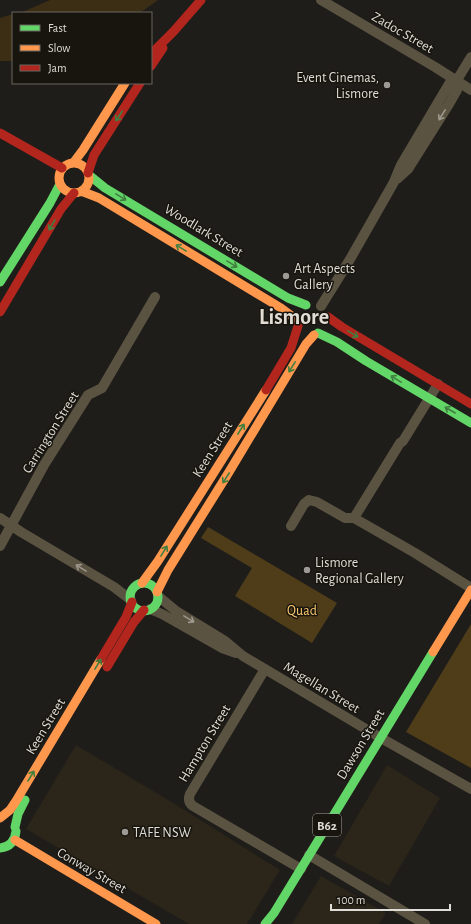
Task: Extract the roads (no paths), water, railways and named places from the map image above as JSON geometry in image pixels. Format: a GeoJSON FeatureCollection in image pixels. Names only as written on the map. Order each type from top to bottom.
{"type":"FeatureCollection","features":[{"type":"Feature","properties":{"kind":"street"},"geometry":{"type":"LineString","coordinates":[[152,53],[202,0]]}},
{"type":"Feature","properties":{"kind":"street","name":"Zadoc Street"},"geometry":{"type":"LineString","coordinates":[[321,0],[338,4],[471,90]]}},
{"type":"Feature","properties":{"kind":"street"},"geometry":{"type":"LineString","coordinates":[[152,64],[174,31]]}},
{"type":"Feature","properties":{"kind":"street"},"geometry":{"type":"LineString","coordinates":[[320,306],[394,182],[401,165],[449,84],[457,80],[471,57]]}},
{"type":"Feature","properties":{"kind":"street"},"geometry":{"type":"LineString","coordinates":[[0,282],[54,196],[60,184],[60,170],[68,164],[74,162],[83,150],[124,84]]}},
{"type":"Feature","properties":{"kind":"street"},"geometry":{"type":"LineString","coordinates":[[88,174],[94,156],[139,84]]}},
{"type":"Feature","properties":{"kind":"street"},"geometry":{"type":"LineString","coordinates":[[0,133],[62,168]]}},
{"type":"Feature","properties":{"kind":"street"},"geometry":{"type":"LineString","coordinates":[[0,312],[61,209],[88,183],[86,168],[74,162]]}},
{"type":"Feature","properties":{"kind":"street","name":"Woodlark Street"},"geometry":{"type":"LineString","coordinates":[[88,174],[105,188],[288,298],[306,305]]}},
{"type":"Feature","properties":{"kind":"street"},"geometry":{"type":"LineString","coordinates":[[60,184],[66,190],[78,192]]}},
{"type":"Feature","properties":{"kind":"street","name":"Woodlark Street"},"geometry":{"type":"LineString","coordinates":[[78,192],[94,195],[106,202],[281,308],[297,323]]}},
{"type":"Feature","properties":{"kind":"street","name":"Carrington Street"},"geometry":{"type":"LineString","coordinates":[[0,546],[44,465],[88,395],[102,388],[155,297]]}},
{"type":"Feature","properties":{"kind":"street"},"geometry":{"type":"LineString","coordinates":[[316,334],[323,331],[326,327],[328,322],[327,313],[316,304],[306,305],[299,311],[297,323],[301,330],[305,333],[316,334],[337,341],[356,355],[471,423]]}},
{"type":"Feature","properties":{"kind":"street"},"geometry":{"type":"LineString","coordinates":[[328,317],[342,327],[471,404]]}},
{"type":"Feature","properties":{"kind":"street","name":"Keen Street"},"geometry":{"type":"LineString","coordinates":[[142,583],[158,561],[277,372],[291,348],[297,323]]}},
{"type":"Feature","properties":{"kind":"street","name":"Keen Street"},"geometry":{"type":"LineString","coordinates":[[158,594],[164,577],[176,557],[306,344],[316,334]]}},
{"type":"Feature","properties":{"kind":"street"},"geometry":{"type":"LineString","coordinates":[[350,518],[400,444],[403,442],[438,384]]}},
{"type":"Feature","properties":{"kind":"street"},"geometry":{"type":"LineString","coordinates":[[291,526],[304,504],[310,500],[317,502],[415,553],[471,589]]}},
{"type":"Feature","properties":{"kind":"street"},"geometry":{"type":"LineString","coordinates":[[0,518],[114,587],[138,609],[147,610]]}},
{"type":"Feature","properties":{"kind":"street"},"geometry":{"type":"LineString","coordinates":[[102,675],[134,622],[155,605],[158,594],[156,589],[150,584],[142,583],[132,591],[131,601]]}},
{"type":"Feature","properties":{"kind":"street","name":"Dawson Street"},"geometry":{"type":"LineString","coordinates":[[265,924],[274,913],[471,589]]}},
{"type":"Feature","properties":{"kind":"street","name":"Magellan Street"},"geometry":{"type":"LineString","coordinates":[[158,594],[176,611],[226,641],[243,656]]}},
{"type":"Feature","properties":{"kind":"street","name":"Keen Street"},"geometry":{"type":"LineString","coordinates":[[0,819],[10,810],[20,795],[126,617],[131,601]]}},
{"type":"Feature","properties":{"kind":"street","name":"Magellan Street"},"geometry":{"type":"LineString","coordinates":[[147,610],[162,614],[222,648],[243,656],[381,738],[471,789]]}},
{"type":"Feature","properties":{"kind":"street","name":"Hampton Street"},"geometry":{"type":"LineString","coordinates":[[265,669],[190,794],[189,800],[190,804],[193,806],[301,869]]}},
{"type":"Feature","properties":{"kind":"street","name":"Keen Street"},"geometry":{"type":"LineString","coordinates":[[15,840],[15,827],[22,805],[86,701]]}},
{"type":"Feature","properties":{"kind":"street"},"geometry":{"type":"LineString","coordinates":[[0,819],[8,820],[15,827]]}},
{"type":"Feature","properties":{"kind":"street"},"geometry":{"type":"LineString","coordinates":[[0,848],[8,847],[15,840]]}},
{"type":"Feature","properties":{"kind":"street","name":"Conway Street"},"geometry":{"type":"LineString","coordinates":[[15,840],[156,924]]}},
{"type":"Feature","properties":{"kind":"street"},"geometry":{"type":"LineString","coordinates":[[309,855],[425,924]]}},
{"type":"Feature","properties":{"kind":"street","name":"Dawson Street"},"geometry":{"type":"LineString","coordinates":[[271,924],[274,913]]}},
{"type":"Feature","properties":{"kind":"place","name":"Event Cinemas, Lismore"},"geometry":{"type":"Point","coordinates":[387,85]}},
{"type":"Feature","properties":{"kind":"place","name":"Art Aspects Gallery"},"geometry":{"type":"Point","coordinates":[286,276]}},
{"type":"Feature","properties":{"kind":"place","name":"Lismore Regional Gallery"},"geometry":{"type":"Point","coordinates":[307,570]}},
{"type":"Feature","properties":{"kind":"place","name":"TAFE NSW"},"geometry":{"type":"Point","coordinates":[125,832]}},
{"type":"Feature","properties":{"kind":"district","name":"Lismore"},"geometry":{"type":"Point","coordinates":[294,316]}},
{"type":"Feature","properties":{"kind":"park label","name":"Quad"},"geometry":{"type":"Point","coordinates":[302,610]}}]}
